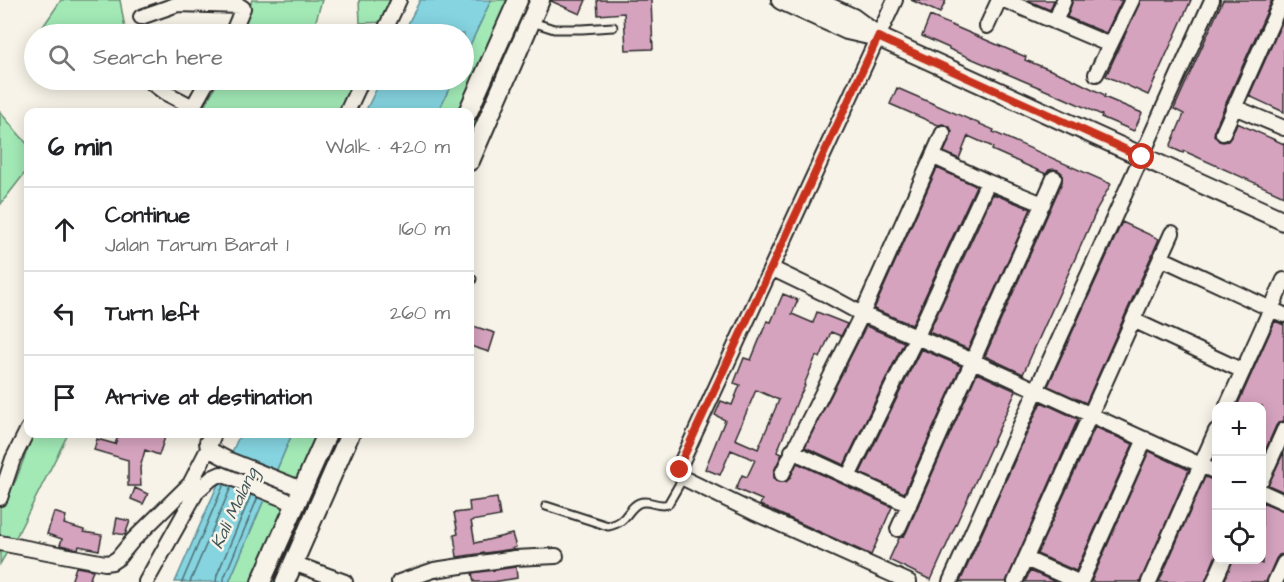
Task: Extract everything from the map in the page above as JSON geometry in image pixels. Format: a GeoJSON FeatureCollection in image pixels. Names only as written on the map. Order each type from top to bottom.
{"type":"FeatureCollection","features":[{"type":"Feature","properties":{"kind":"street"},"geometry":{"type":"LineString","coordinates":[[388,24],[399,0]]}},
{"type":"Feature","properties":{"kind":"street"},"geometry":{"type":"LineString","coordinates":[[470,108],[518,0]]}},
{"type":"Feature","properties":{"kind":"street"},"geometry":{"type":"LineString","coordinates":[[474,152],[540,0]]}},
{"type":"Feature","properties":{"kind":"street"},"geometry":{"type":"LineString","coordinates":[[781,0],[847,30],[878,37],[1284,221]]}},
{"type":"Feature","properties":{"kind":"street"},"geometry":{"type":"LineString","coordinates":[[813,0],[853,18],[878,37]]}},
{"type":"Feature","properties":{"kind":"street"},"geometry":{"type":"LineString","coordinates":[[895,0],[682,460],[680,470],[683,478],[909,582]]}},
{"type":"Feature","properties":{"kind":"street"},"geometry":{"type":"LineString","coordinates":[[987,26],[999,0]]}},
{"type":"Feature","properties":{"kind":"street"},"geometry":{"type":"LineString","coordinates":[[1004,0],[1110,45]]}},
{"type":"Feature","properties":{"kind":"street"},"geometry":{"type":"LineString","coordinates":[[1055,22],[1065,0]]}},
{"type":"Feature","properties":{"kind":"street"},"geometry":{"type":"LineString","coordinates":[[1096,74],[1132,0]]}},
{"type":"Feature","properties":{"kind":"street"},"geometry":{"type":"LineString","coordinates":[[950,582],[1212,0]]}},
{"type":"Feature","properties":{"kind":"street"},"geometry":{"type":"LineString","coordinates":[[1223,133],[1282,0]]}},
{"type":"Feature","properties":{"kind":"street"},"geometry":{"type":"LineString","coordinates":[[141,17],[178,4],[240,6],[243,8],[236,24]]}},
{"type":"Feature","properties":{"kind":"street"},"geometry":{"type":"LineString","coordinates":[[161,90],[188,108]]}},
{"type":"Feature","properties":{"kind":"street"},"geometry":{"type":"LineString","coordinates":[[192,108],[202,90]]}},
{"type":"Feature","properties":{"kind":"street"},"geometry":{"type":"LineString","coordinates":[[349,108],[357,90]]}},
{"type":"Feature","properties":{"kind":"street"},"geometry":{"type":"LineString","coordinates":[[1234,107],[1284,128]]}},
{"type":"Feature","properties":{"kind":"street"},"geometry":{"type":"LineString","coordinates":[[782,474],[862,314],[943,133]]}},
{"type":"Feature","properties":{"kind":"street"},"geometry":{"type":"LineString","coordinates":[[934,157],[1043,204]]}},
{"type":"Feature","properties":{"kind":"street"},"geometry":{"type":"LineString","coordinates":[[898,529],[1054,178]]}},
{"type":"Feature","properties":{"kind":"street"},"geometry":{"type":"LineString","coordinates":[[848,477],[917,336],[988,182]]}},
{"type":"Feature","properties":{"kind":"street"},"geometry":{"type":"LineString","coordinates":[[1015,582],[1172,233]]}},
{"type":"Feature","properties":{"kind":"street"},"geometry":{"type":"LineString","coordinates":[[1161,258],[1278,312]]}},
{"type":"Feature","properties":{"kind":"street"},"geometry":{"type":"LineString","coordinates":[[771,270],[776,270],[862,314],[917,336],[1212,470]]}},
{"type":"Feature","properties":{"kind":"street"},"geometry":{"type":"LineString","coordinates":[[1229,402],[1243,371],[1278,312],[1284,280]]}},
{"type":"Feature","properties":{"kind":"street"},"geometry":{"type":"LineString","coordinates":[[1133,320],[1243,371]]}},
{"type":"Feature","properties":{"kind":"street"},"geometry":{"type":"LineString","coordinates":[[1266,469],[1284,430]]}},
{"type":"Feature","properties":{"kind":"street"},"geometry":{"type":"LineString","coordinates":[[0,498],[13,459],[24,437]]}},
{"type":"Feature","properties":{"kind":"street"},"geometry":{"type":"LineString","coordinates":[[207,438],[208,449]]}},
{"type":"Feature","properties":{"kind":"street"},"geometry":{"type":"LineString","coordinates":[[146,582],[194,487],[212,438]]}},
{"type":"Feature","properties":{"kind":"street"},"geometry":{"type":"LineString","coordinates":[[261,582],[296,493],[325,438]]}},
{"type":"Feature","properties":{"kind":"street"},"geometry":{"type":"LineString","coordinates":[[285,582],[348,438]]}},
{"type":"Feature","properties":{"kind":"street"},"geometry":{"type":"LineString","coordinates":[[1026,559],[1079,582],[1145,439]]}},
{"type":"Feature","properties":{"kind":"street"},"geometry":{"type":"LineString","coordinates":[[1149,582],[1212,440]]}},
{"type":"Feature","properties":{"kind":"street"},"geometry":{"type":"LineString","coordinates":[[208,449],[296,493]]}},
{"type":"Feature","properties":{"kind":"street"},"geometry":{"type":"LineString","coordinates":[[792,451],[909,505]]}},
{"type":"Feature","properties":{"kind":"street"},"geometry":{"type":"LineString","coordinates":[[0,543],[105,563],[112,562],[133,540],[194,487],[221,474],[274,496],[296,493]]}},
{"type":"Feature","properties":{"kind":"street"},"geometry":{"type":"LineString","coordinates":[[1266,494],[1284,502]]}},
{"type":"Feature","properties":{"kind":"street"},"geometry":{"type":"LineString","coordinates":[[399,582],[434,570],[515,558],[556,556]]}},
{"type":"Feature","properties":{"kind":"street"},"geometry":{"type":"LineString","coordinates":[[293,563],[345,582]]}},
{"type":"Feature","properties":{"kind":"street"},"geometry":{"type":"LineString","coordinates":[[1275,582],[1284,563]]}},
{"type":"Feature","properties":{"kind":"street"},"geometry":{"type":"LineString","coordinates":[[1214,582],[1222,564]]}},
{"type":"Feature","properties":{"kind":"lane"},"geometry":{"type":"LineString","coordinates":[[530,22],[554,29],[613,27]]}},
{"type":"Feature","properties":{"kind":"lane"},"geometry":{"type":"LineString","coordinates":[[546,506],[608,526],[616,525],[640,503],[649,502],[658,506],[668,504],[683,478]]}},
{"type":"Feature","properties":{"kind":"green space"},"geometry":{"type":"Polygon","coordinates":[[[61,0],[120,0],[124,24],[45,24],[61,0]]]}},
{"type":"Feature","properties":{"kind":"green space"},"geometry":{"type":"Polygon","coordinates":[[[252,0],[322,0],[315,24],[243,24],[252,0]]]}},
{"type":"Feature","properties":{"kind":"green space"},"geometry":{"type":"Polygon","coordinates":[[[359,0],[399,0],[390,22],[360,23],[359,0]]]}},
{"type":"Feature","properties":{"kind":"green space"},"geometry":{"type":"Polygon","coordinates":[[[491,0],[541,0],[474,152],[474,108],[440,108],[448,90],[474,90],[474,37],[491,0]]]}},
{"type":"Feature","properties":{"kind":"green space"},"geometry":{"type":"Polygon","coordinates":[[[213,90],[357,90],[353,108],[203,108],[213,90]]]}},
{"type":"Feature","properties":{"kind":"green space"},"geometry":{"type":"Polygon","coordinates":[[[0,112],[24,140],[24,174],[0,205],[0,112]]]}},
{"type":"Feature","properties":{"kind":"green space"},"geometry":{"type":"Polygon","coordinates":[[[32,438],[66,438],[0,564],[0,507],[16,480],[32,438]]]}},
{"type":"Feature","properties":{"kind":"green space"},"geometry":{"type":"Polygon","coordinates":[[[290,438],[348,438],[284,582],[229,582],[290,438]]]}},
{"type":"Feature","properties":{"kind":"water"},"geometry":{"type":"Polygon","coordinates":[[[420,0],[491,0],[474,37],[474,24],[408,24],[420,0]]]}},
{"type":"Feature","properties":{"kind":"water"},"geometry":{"type":"Polygon","coordinates":[[[376,90],[448,90],[440,108],[367,108],[376,90]]]}},
{"type":"Feature","properties":{"kind":"water","name":"Kali Malang"},"geometry":{"type":"Polygon","coordinates":[[[238,438],[290,438],[229,582],[175,582],[238,438]]]}},
{"type":"Feature","properties":{"kind":"building"},"geometry":{"type":"Polygon","coordinates":[[[551,0],[586,0],[580,14],[551,0]]]}},
{"type":"Feature","properties":{"kind":"building"},"geometry":{"type":"Polygon","coordinates":[[[597,0],[651,0],[653,49],[626,50],[624,13],[598,15],[597,0]]]}},
{"type":"Feature","properties":{"kind":"building"},"geometry":{"type":"Polygon","coordinates":[[[911,0],[946,0],[940,13],[911,0]]]}},
{"type":"Feature","properties":{"kind":"building"},"geometry":{"type":"Polygon","coordinates":[[[1027,0],[1054,0],[1050,10],[1027,0]]]}},
{"type":"Feature","properties":{"kind":"building"},"geometry":{"type":"Polygon","coordinates":[[[1073,0],[1122,0],[1106,33],[1067,17],[1073,0]]]}},
{"type":"Feature","properties":{"kind":"building"},"geometry":{"type":"Polygon","coordinates":[[[1141,0],[1191,0],[1148,95],[1106,76],[1141,0]]]}},
{"type":"Feature","properties":{"kind":"building"},"geometry":{"type":"Polygon","coordinates":[[[1223,0],[1272,0],[1214,135],[1219,141],[1228,141],[1237,123],[1284,144],[1284,196],[1184,151],[1183,153],[1170,147],[1184,114],[1174,109],[1223,0]]]}},
{"type":"Feature","properties":{"kind":"building"},"geometry":{"type":"Polygon","coordinates":[[[930,16],[1026,57],[1025,60],[1066,76],[1105,95],[1104,97],[1142,113],[1134,131],[922,36],[930,16]]]}},
{"type":"Feature","properties":{"kind":"building"},"geometry":{"type":"Polygon","coordinates":[[[1284,18],[1284,112],[1249,96],[1284,18]]]}},
{"type":"Feature","properties":{"kind":"building"},"geometry":{"type":"Polygon","coordinates":[[[897,88],[1111,184],[1095,212],[1023,374],[985,356],[1062,182],[1062,173],[1054,169],[1049,170],[1046,174],[992,150],[993,147],[968,136],[959,159],[944,152],[952,132],[950,127],[943,124],[938,125],[890,104],[897,88]]]}},
{"type":"Feature","properties":{"kind":"building"},"geometry":{"type":"Polygon","coordinates":[[[937,168],[976,186],[912,325],[874,309],[937,168]]]}},
{"type":"Feature","properties":{"kind":"building"},"geometry":{"type":"Polygon","coordinates":[[[993,194],[1031,209],[968,349],[929,332],[993,194]]]}},
{"type":"Feature","properties":{"kind":"building"},"geometry":{"type":"Polygon","coordinates":[[[1122,222],[1159,239],[1086,403],[1048,386],[1122,222]]]}},
{"type":"Feature","properties":{"kind":"building"},"geometry":{"type":"Polygon","coordinates":[[[783,294],[798,300],[792,314],[813,323],[817,312],[847,324],[841,336],[831,332],[820,358],[816,356],[777,452],[782,454],[774,471],[774,478],[779,482],[786,482],[797,463],[892,507],[871,555],[760,505],[762,500],[736,489],[742,475],[747,477],[755,460],[731,450],[720,475],[705,469],[725,420],[715,415],[721,401],[732,405],[740,385],[734,383],[744,358],[751,360],[767,321],[771,322],[783,294]],[[756,390],[735,439],[758,449],[779,400],[756,390]]]}},
{"type":"Feature","properties":{"kind":"building"},"geometry":{"type":"Polygon","coordinates":[[[1275,321],[1284,325],[1284,421],[1279,422],[1276,426],[1266,449],[1266,402],[1239,402],[1275,321]]]}},
{"type":"Feature","properties":{"kind":"building"},"geometry":{"type":"Polygon","coordinates":[[[474,326],[495,333],[489,352],[474,347],[474,326]]]}},
{"type":"Feature","properties":{"kind":"building"},"geometry":{"type":"Polygon","coordinates":[[[866,326],[904,342],[844,465],[805,447],[866,326]]]}},
{"type":"Feature","properties":{"kind":"building"},"geometry":{"type":"Polygon","coordinates":[[[921,349],[961,366],[904,493],[860,473],[921,349]]]}},
{"type":"Feature","properties":{"kind":"building"},"geometry":{"type":"Polygon","coordinates":[[[977,373],[1016,391],[931,580],[889,560],[899,538],[906,533],[977,373]]]}},
{"type":"Feature","properties":{"kind":"building"},"geometry":{"type":"Polygon","coordinates":[[[1041,402],[1078,419],[1006,582],[960,582],[1041,402]]]}},
{"type":"Feature","properties":{"kind":"building"},"geometry":{"type":"Polygon","coordinates":[[[1095,427],[1133,444],[1076,571],[1037,554],[1095,427]]]}},
{"type":"Feature","properties":{"kind":"building"},"geometry":{"type":"Polygon","coordinates":[[[117,438],[165,438],[159,455],[145,450],[140,468],[141,486],[128,486],[128,460],[94,450],[97,439],[115,444],[117,438]]]}},
{"type":"Feature","properties":{"kind":"building"},"geometry":{"type":"Polygon","coordinates":[[[1149,451],[1189,470],[1140,582],[1091,582],[1149,451]]]}},
{"type":"Feature","properties":{"kind":"building"},"geometry":{"type":"Polygon","coordinates":[[[1284,452],[1284,492],[1268,485],[1284,452]]]}},
{"type":"Feature","properties":{"kind":"building"},"geometry":{"type":"Polygon","coordinates":[[[1205,477],[1212,480],[1212,564],[1205,582],[1159,582],[1205,477]]]}},
{"type":"Feature","properties":{"kind":"building"},"geometry":{"type":"Polygon","coordinates":[[[135,488],[148,494],[143,504],[131,499],[135,488]]]}},
{"type":"Feature","properties":{"kind":"building"},"geometry":{"type":"Polygon","coordinates":[[[497,498],[500,516],[471,521],[475,543],[512,534],[516,547],[457,557],[454,535],[458,534],[454,513],[470,511],[469,502],[497,498]]]}},
{"type":"Feature","properties":{"kind":"building"},"geometry":{"type":"Polygon","coordinates":[[[1266,504],[1284,511],[1284,554],[1279,555],[1276,559],[1266,582],[1224,582],[1231,564],[1266,564],[1266,504]]]}},
{"type":"Feature","properties":{"kind":"building"},"geometry":{"type":"Polygon","coordinates":[[[54,512],[66,516],[64,524],[84,530],[84,532],[102,535],[99,550],[60,545],[62,539],[47,534],[54,512]]]}},
{"type":"Feature","properties":{"kind":"building"},"geometry":{"type":"Polygon","coordinates":[[[117,518],[130,521],[125,535],[114,533],[117,518]]]}},
{"type":"Feature","properties":{"kind":"building"},"geometry":{"type":"Polygon","coordinates":[[[76,567],[93,570],[89,582],[71,582],[76,567]]]}},
{"type":"Feature","properties":{"kind":"building"},"geometry":{"type":"Polygon","coordinates":[[[516,567],[517,578],[474,582],[472,573],[516,567]]]}},
{"type":"Feature","properties":{"kind":"building"},"geometry":{"type":"Polygon","coordinates":[[[1030,571],[1056,582],[1025,582],[1030,571]]]}},
{"type":"Feature","properties":{"kind":"route"},"geometry":{"type":"LineString","coordinates":[[680,470],[682,460],[878,37],[1142,157]]}}]}
